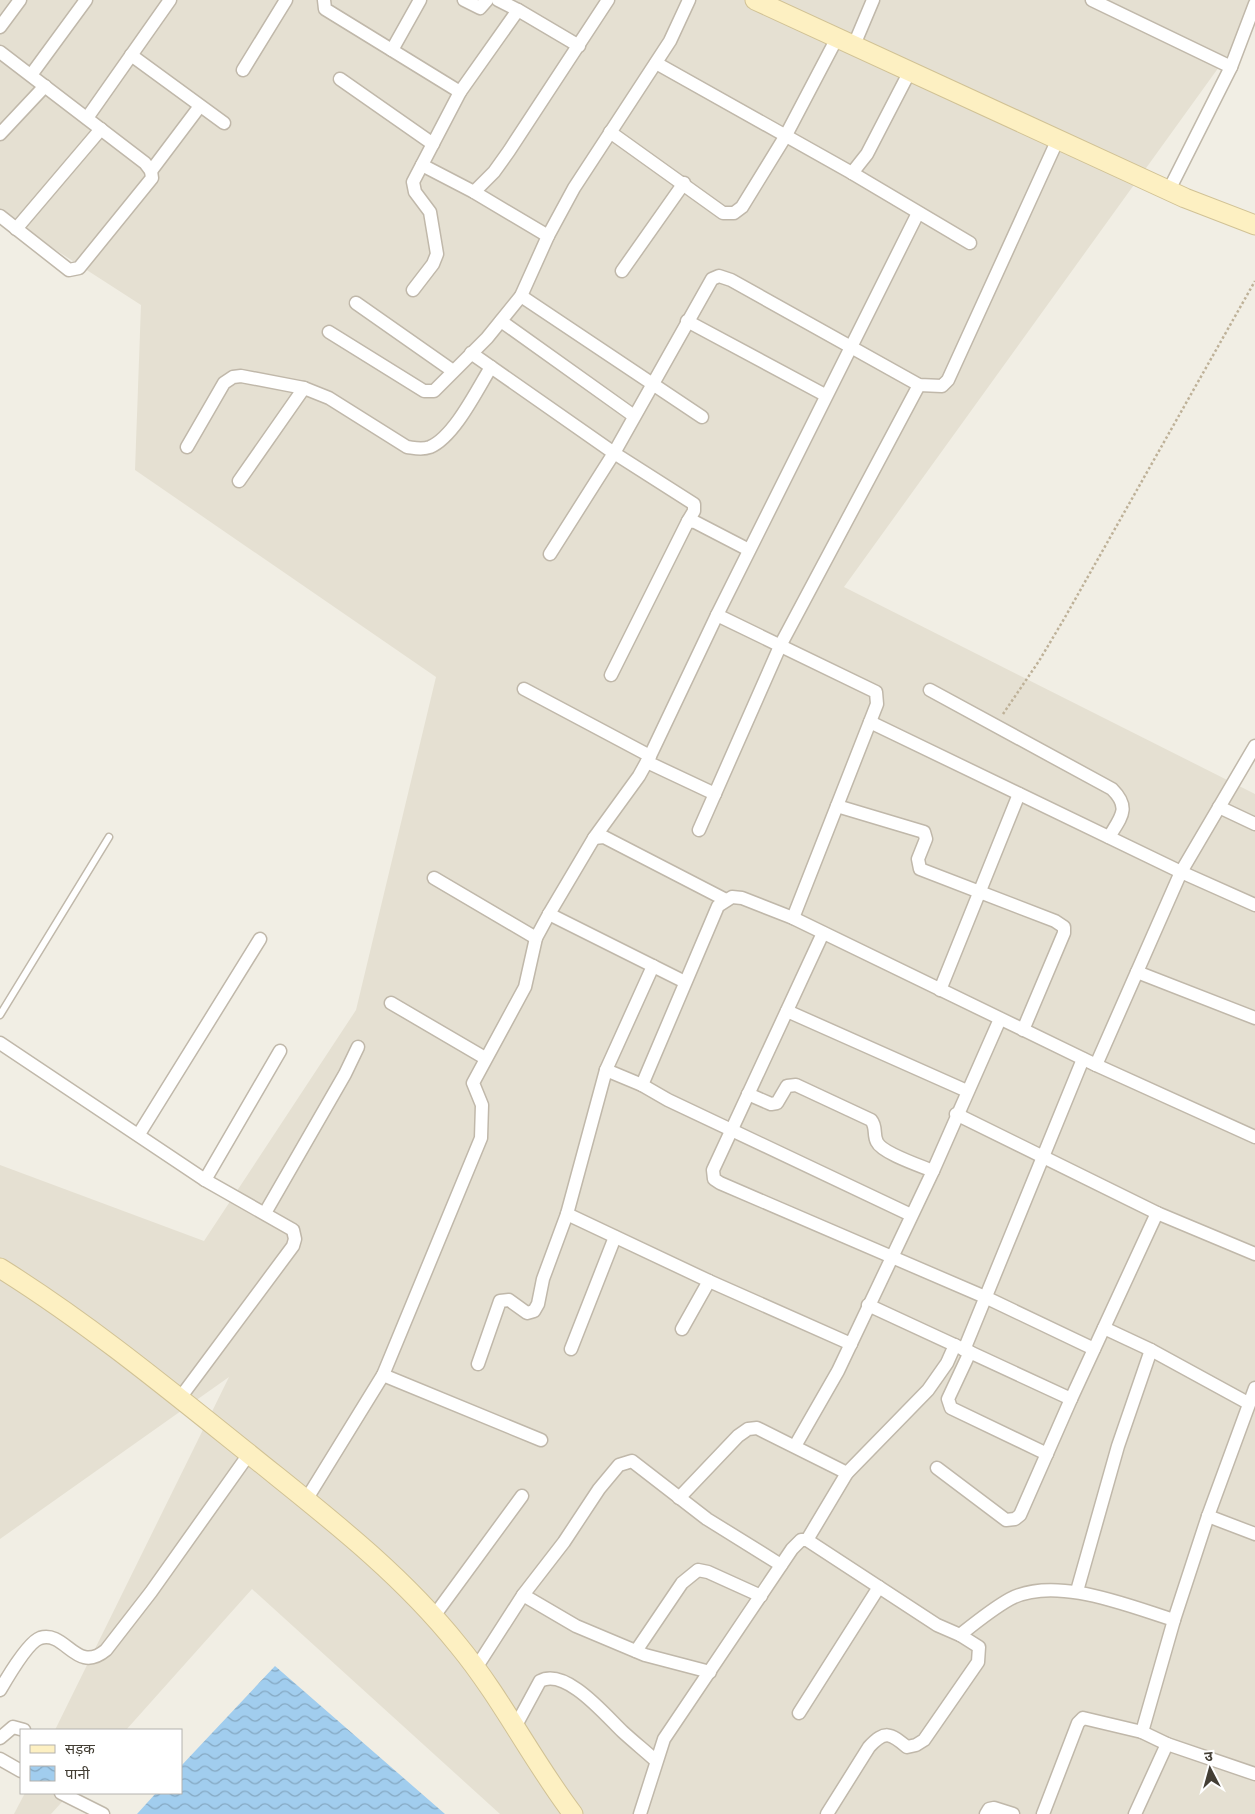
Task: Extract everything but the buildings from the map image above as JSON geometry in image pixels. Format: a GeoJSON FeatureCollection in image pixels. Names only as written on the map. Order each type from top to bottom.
{"type":"FeatureCollection","features":[{"type":"Feature","properties":{"kind":"main road"},"geometry":{"type":"LineString","coordinates":[[755,0],[779,5],[845,41],[1169,190],[1255,225]]}},
{"type":"Feature","properties":{"kind":"main road"},"geometry":{"type":"LineString","coordinates":[[0,1268],[61,1308],[180,1398],[391,1571],[434,1616],[476,1668],[514,1729],[573,1814]]}},
{"type":"Feature","properties":{"kind":"street"},"geometry":{"type":"LineString","coordinates":[[0,27],[20,0]]}},
{"type":"Feature","properties":{"kind":"street"},"geometry":{"type":"LineString","coordinates":[[31,76],[86,0]]}},
{"type":"Feature","properties":{"kind":"street"},"geometry":{"type":"LineString","coordinates":[[87,118],[170,0]]}},
{"type":"Feature","properties":{"kind":"street"},"geometry":{"type":"LineString","coordinates":[[244,70],[286,0]]}},
{"type":"Feature","properties":{"kind":"street"},"geometry":{"type":"LineString","coordinates":[[324,0],[325,9],[460,92]]}},
{"type":"Feature","properties":{"kind":"street"},"geometry":{"type":"LineString","coordinates":[[392,50],[420,0]]}},
{"type":"Feature","properties":{"kind":"street"},"geometry":{"type":"LineString","coordinates":[[464,0],[480,8],[487,0]]}},
{"type":"Feature","properties":{"kind":"street"},"geometry":{"type":"LineString","coordinates":[[498,0],[579,46]]}},
{"type":"Feature","properties":{"kind":"street"},"geometry":{"type":"LineString","coordinates":[[474,192],[494,172],[608,0]]}},
{"type":"Feature","properties":{"kind":"street"},"geometry":{"type":"LineString","coordinates":[[329,332],[424,391],[434,391],[500,321],[520,296],[548,236],[588,162],[656,63],[690,0]]}},
{"type":"Feature","properties":{"kind":"street"},"geometry":{"type":"LineString","coordinates":[[610,132],[724,212],[734,213],[742,207],[845,41],[873,0]]}},
{"type":"Feature","properties":{"kind":"street"},"geometry":{"type":"LineString","coordinates":[[1092,0],[1231,67]]}},
{"type":"Feature","properties":{"kind":"street"},"geometry":{"type":"LineString","coordinates":[[1169,190],[1231,67],[1255,4]]}},
{"type":"Feature","properties":{"kind":"street"},"geometry":{"type":"LineString","coordinates":[[413,290],[433,264],[437,254],[430,212],[413,186],[460,92],[518,10]]}},
{"type":"Feature","properties":{"kind":"street"},"geometry":{"type":"LineString","coordinates":[[0,52],[146,163],[151,171],[152,178],[78,268],[72,271],[0,216]]}},
{"type":"Feature","properties":{"kind":"street"},"geometry":{"type":"LineString","coordinates":[[131,55],[224,123]]}},
{"type":"Feature","properties":{"kind":"street"},"geometry":{"type":"LineString","coordinates":[[656,63],[970,243]]}},
{"type":"Feature","properties":{"kind":"street"},"geometry":{"type":"LineString","coordinates":[[852,174],[867,154],[910,71]]}},
{"type":"Feature","properties":{"kind":"street"},"geometry":{"type":"LineString","coordinates":[[340,79],[433,144]]}},
{"type":"Feature","properties":{"kind":"street"},"geometry":{"type":"LineString","coordinates":[[0,134],[45,86]]}},
{"type":"Feature","properties":{"kind":"street"},"geometry":{"type":"LineString","coordinates":[[151,171],[200,106]]}},
{"type":"Feature","properties":{"kind":"street"},"geometry":{"type":"LineString","coordinates":[[16,229],[101,129]]}},
{"type":"Feature","properties":{"kind":"street"},"geometry":{"type":"LineString","coordinates":[[550,554],[614,453],[712,279],[719,276],[731,280],[919,385],[942,386],[948,380],[1058,139]]}},
{"type":"Feature","properties":{"kind":"street"},"geometry":{"type":"LineString","coordinates":[[422,165],[474,192],[548,236]]}},
{"type":"Feature","properties":{"kind":"street"},"geometry":{"type":"LineString","coordinates":[[622,270],[684,183]]}},
{"type":"Feature","properties":{"kind":"street"},"geometry":{"type":"LineString","coordinates":[[306,1500],[383,1375],[445,1220],[481,1138],[482,1105],[473,1083],[525,987],[536,938],[594,838],[639,776],[648,759],[825,396],[918,213]]}},
{"type":"Feature","properties":{"kind":"street"},"geometry":{"type":"LineString","coordinates":[[520,296],[702,417]]}},
{"type":"Feature","properties":{"kind":"street"},"geometry":{"type":"LineString","coordinates":[[356,302],[453,371]]}},
{"type":"Feature","properties":{"kind":"street"},"geometry":{"type":"LineString","coordinates":[[500,321],[634,416]]}},
{"type":"Feature","properties":{"kind":"street"},"geometry":{"type":"LineString","coordinates":[[687,321],[825,396]]}},
{"type":"Feature","properties":{"kind":"street"},"geometry":{"type":"LineString","coordinates":[[471,353],[614,453],[694,504],[694,510],[611,675]]}},
{"type":"Feature","properties":{"kind":"street"},"geometry":{"type":"LineString","coordinates":[[187,447],[224,384],[233,377],[241,376],[304,388],[329,398],[407,447],[420,449],[431,446],[447,436],[491,367]]}},
{"type":"Feature","properties":{"kind":"street"},"geometry":{"type":"LineString","coordinates":[[699,830],[781,644],[919,385]]}},
{"type":"Feature","properties":{"kind":"street"},"geometry":{"type":"LineString","coordinates":[[239,481],[304,388]]}},
{"type":"Feature","properties":{"kind":"street"},"geometry":{"type":"LineString","coordinates":[[688,521],[695,522],[749,550]]}},
{"type":"Feature","properties":{"kind":"street"},"geometry":{"type":"LineString","coordinates":[[717,615],[781,644],[876,692],[877,704],[793,918]]}},
{"type":"Feature","properties":{"kind":"street"},"geometry":{"type":"LineString","coordinates":[[524,689],[648,759],[715,794]]}},
{"type":"Feature","properties":{"kind":"street"},"geometry":{"type":"LineString","coordinates":[[930,690],[1112,789],[1123,804],[1122,814],[1109,837]]}},
{"type":"Feature","properties":{"kind":"street"},"geometry":{"type":"LineString","coordinates":[[870,722],[1181,872],[1255,905]]}},
{"type":"Feature","properties":{"kind":"street"},"geometry":{"type":"LineString","coordinates":[[1096,1065],[1181,872],[1255,746]]}},
{"type":"Feature","properties":{"kind":"street"},"geometry":{"type":"LineString","coordinates":[[940,990],[1019,794]]}},
{"type":"Feature","properties":{"kind":"street"},"geometry":{"type":"LineString","coordinates":[[837,806],[924,832],[926,839],[918,859],[920,868],[1055,921],[1064,927],[1060,942],[1023,1030]]}},
{"type":"Feature","properties":{"kind":"street"},"geometry":{"type":"LineString","coordinates":[[1219,808],[1255,824]]}},
{"type":"Feature","properties":{"kind":"street"},"geometry":{"type":"LineString","coordinates":[[594,838],[604,837],[726,900]]}},
{"type":"Feature","properties":{"kind":"street"},"geometry":{"type":"LineString","coordinates":[[434,878],[536,938]]}},
{"type":"Feature","properties":{"kind":"street"},"geometry":{"type":"LineString","coordinates":[[642,1084],[718,906],[726,900],[742,898],[793,918],[1083,1059],[1255,1137]]}},
{"type":"Feature","properties":{"kind":"street"},"geometry":{"type":"LineString","coordinates":[[549,914],[685,982]]}},
{"type":"Feature","properties":{"kind":"street"},"geometry":{"type":"LineString","coordinates":[[823,933],[713,1170],[714,1178],[720,1184],[985,1297],[1094,1349]]}},
{"type":"Feature","properties":{"kind":"street"},"geometry":{"type":"LineString","coordinates":[[140,1134],[260,939]]}},
{"type":"Feature","properties":{"kind":"street"},"geometry":{"type":"LineString","coordinates":[[478,1364],[500,1301],[509,1300],[527,1313],[534,1311],[538,1304],[543,1279],[567,1214],[606,1070],[653,966]]}},
{"type":"Feature","properties":{"kind":"street"},"geometry":{"type":"LineString","coordinates":[[1137,972],[1255,1018]]}},
{"type":"Feature","properties":{"kind":"street"},"geometry":{"type":"LineString","coordinates":[[391,1002],[485,1058]]}},
{"type":"Feature","properties":{"kind":"street"},"geometry":{"type":"LineString","coordinates":[[787,1011],[967,1091]]}},
{"type":"Feature","properties":{"kind":"street"},"geometry":{"type":"LineString","coordinates":[[795,1446],[838,1371],[851,1344],[891,1256],[933,1171],[956,1114],[1000,1019]]}},
{"type":"Feature","properties":{"kind":"street"},"geometry":{"type":"LineString","coordinates":[[0,1043],[140,1134],[205,1180],[293,1230],[295,1240],[293,1246],[180,1398]]}},
{"type":"Feature","properties":{"kind":"street"},"geometry":{"type":"LineString","coordinates":[[265,1213],[345,1074],[358,1047]]}},
{"type":"Feature","properties":{"kind":"street"},"geometry":{"type":"LineString","coordinates":[[205,1180],[280,1051]]}},
{"type":"Feature","properties":{"kind":"street"},"geometry":{"type":"LineString","coordinates":[[1047,1454],[951,1408],[948,1399],[963,1349],[1083,1059]]}},
{"type":"Feature","properties":{"kind":"street"},"geometry":{"type":"LineString","coordinates":[[606,1070],[642,1084],[668,1100],[911,1215]]}},
{"type":"Feature","properties":{"kind":"street"},"geometry":{"type":"LineString","coordinates":[[748,1094],[771,1104],[777,1103],[787,1086],[796,1085],[871,1120],[876,1130],[876,1141],[883,1149],[933,1171]]}},
{"type":"Feature","properties":{"kind":"street"},"geometry":{"type":"LineString","coordinates":[[956,1114],[1157,1213],[1255,1254]]}},
{"type":"Feature","properties":{"kind":"street"},"geometry":{"type":"LineString","coordinates":[[937,1468],[1009,1520],[1020,1515],[1157,1213]]}},
{"type":"Feature","properties":{"kind":"street"},"geometry":{"type":"LineString","coordinates":[[567,1214],[709,1281],[851,1344]]}},
{"type":"Feature","properties":{"kind":"street"},"geometry":{"type":"LineString","coordinates":[[571,1349],[615,1237]]}},
{"type":"Feature","properties":{"kind":"street"},"geometry":{"type":"LineString","coordinates":[[682,1330],[709,1281]]}},
{"type":"Feature","properties":{"kind":"street"},"geometry":{"type":"LineString","coordinates":[[868,1305],[1071,1399]]}},
{"type":"Feature","properties":{"kind":"street"},"geometry":{"type":"LineString","coordinates":[[1104,1328],[1152,1350],[1248,1403]]}},
{"type":"Feature","properties":{"kind":"street"},"geometry":{"type":"LineString","coordinates":[[807,1540],[847,1473],[928,1390],[946,1363],[963,1349]]}},
{"type":"Feature","properties":{"kind":"street"},"geometry":{"type":"LineString","coordinates":[[1077,1591],[1118,1446],[1152,1350]]}},
{"type":"Feature","properties":{"kind":"street"},"geometry":{"type":"LineString","coordinates":[[383,1375],[541,1440]]}},
{"type":"Feature","properties":{"kind":"street"},"geometry":{"type":"LineString","coordinates":[[1142,1732],[1174,1620],[1208,1516],[1255,1388]]}},
{"type":"Feature","properties":{"kind":"street"},"geometry":{"type":"LineString","coordinates":[[679,1498],[748,1429],[756,1428],[847,1473]]}},
{"type":"Feature","properties":{"kind":"street"},"geometry":{"type":"LineString","coordinates":[[0,1690],[32,1643],[41,1638],[53,1638],[81,1656],[89,1658],[99,1656],[106,1650],[151,1592],[249,1454]]}},
{"type":"Feature","properties":{"kind":"street"},"geometry":{"type":"LineString","coordinates":[[476,1668],[523,1595],[564,1542],[599,1489],[619,1465],[632,1461],[707,1520],[781,1565]]}},
{"type":"Feature","properties":{"kind":"street"},"geometry":{"type":"LineString","coordinates":[[434,1616],[522,1496]]}},
{"type":"Feature","properties":{"kind":"street"},"geometry":{"type":"LineString","coordinates":[[1208,1516],[1255,1534]]}},
{"type":"Feature","properties":{"kind":"street"},"geometry":{"type":"LineString","coordinates":[[640,1814],[655,1760],[664,1739],[792,1549],[801,1540],[807,1540],[937,1625],[960,1635],[979,1647],[978,1662],[924,1740],[916,1745],[907,1746],[893,1735],[882,1735],[876,1739],[827,1814]]}},
{"type":"Feature","properties":{"kind":"street"},"geometry":{"type":"LineString","coordinates":[[636,1652],[682,1583],[698,1570],[708,1572],[761,1596]]}},
{"type":"Feature","properties":{"kind":"street"},"geometry":{"type":"LineString","coordinates":[[799,1712],[879,1587]]}},
{"type":"Feature","properties":{"kind":"street"},"geometry":{"type":"LineString","coordinates":[[960,1635],[1011,1599],[1034,1592],[1077,1591],[1174,1620]]}},
{"type":"Feature","properties":{"kind":"street"},"geometry":{"type":"LineString","coordinates":[[523,1595],[576,1626],[636,1652],[710,1672]]}},
{"type":"Feature","properties":{"kind":"street"},"geometry":{"type":"LineString","coordinates":[[514,1729],[540,1680],[546,1677],[560,1680],[581,1691],[655,1760]]}},
{"type":"Feature","properties":{"kind":"street"},"geometry":{"type":"LineString","coordinates":[[1043,1814],[1078,1723],[1083,1718],[1142,1732],[1167,1744],[1255,1774]]}},
{"type":"Feature","properties":{"kind":"street"},"geometry":{"type":"LineString","coordinates":[[0,1738],[13,1727],[20,1729]]}},
{"type":"Feature","properties":{"kind":"street"},"geometry":{"type":"LineString","coordinates":[[1135,1814],[1167,1744]]}},
{"type":"Feature","properties":{"kind":"street"},"geometry":{"type":"LineString","coordinates":[[0,1759],[20,1770]]}},
{"type":"Feature","properties":{"kind":"street"},"geometry":{"type":"LineString","coordinates":[[63,1794],[103,1814]]}},
{"type":"Feature","properties":{"kind":"street"},"geometry":{"type":"LineString","coordinates":[[986,1814],[989,1809],[994,1808],[1013,1814]]}},
{"type":"Feature","properties":{"kind":"lane"},"geometry":{"type":"LineString","coordinates":[[0,1015],[109,836]]}},
{"type":"Feature","properties":{"kind":"path"},"geometry":{"type":"LineString","coordinates":[[995,725],[1039,661],[1064,619],[1255,282]]}},
{"type":"Feature","properties":{"kind":"shaded area"},"geometry":{"type":"Polygon","coordinates":[[[0,0],[1255,0],[1255,17],[844,587],[1255,794],[1255,1814],[500,1814],[252,1589],[127,1729],[55,1729],[229,1377],[0,1539],[0,1165],[204,1241],[356,1010],[436,677],[135,470],[141,305],[0,214],[0,0]]]}},
{"type":"Feature","properties":{"kind":"shaded area"},"geometry":{"type":"Polygon","coordinates":[[[24,1794],[69,1794],[51,1814],[14,1814],[24,1794]]]}},
{"type":"Feature","properties":{"kind":"water"},"geometry":{"type":"Polygon","coordinates":[[[275,1666],[445,1814],[137,1814],[155,1794],[182,1794],[182,1765],[275,1666]]]}}]}
